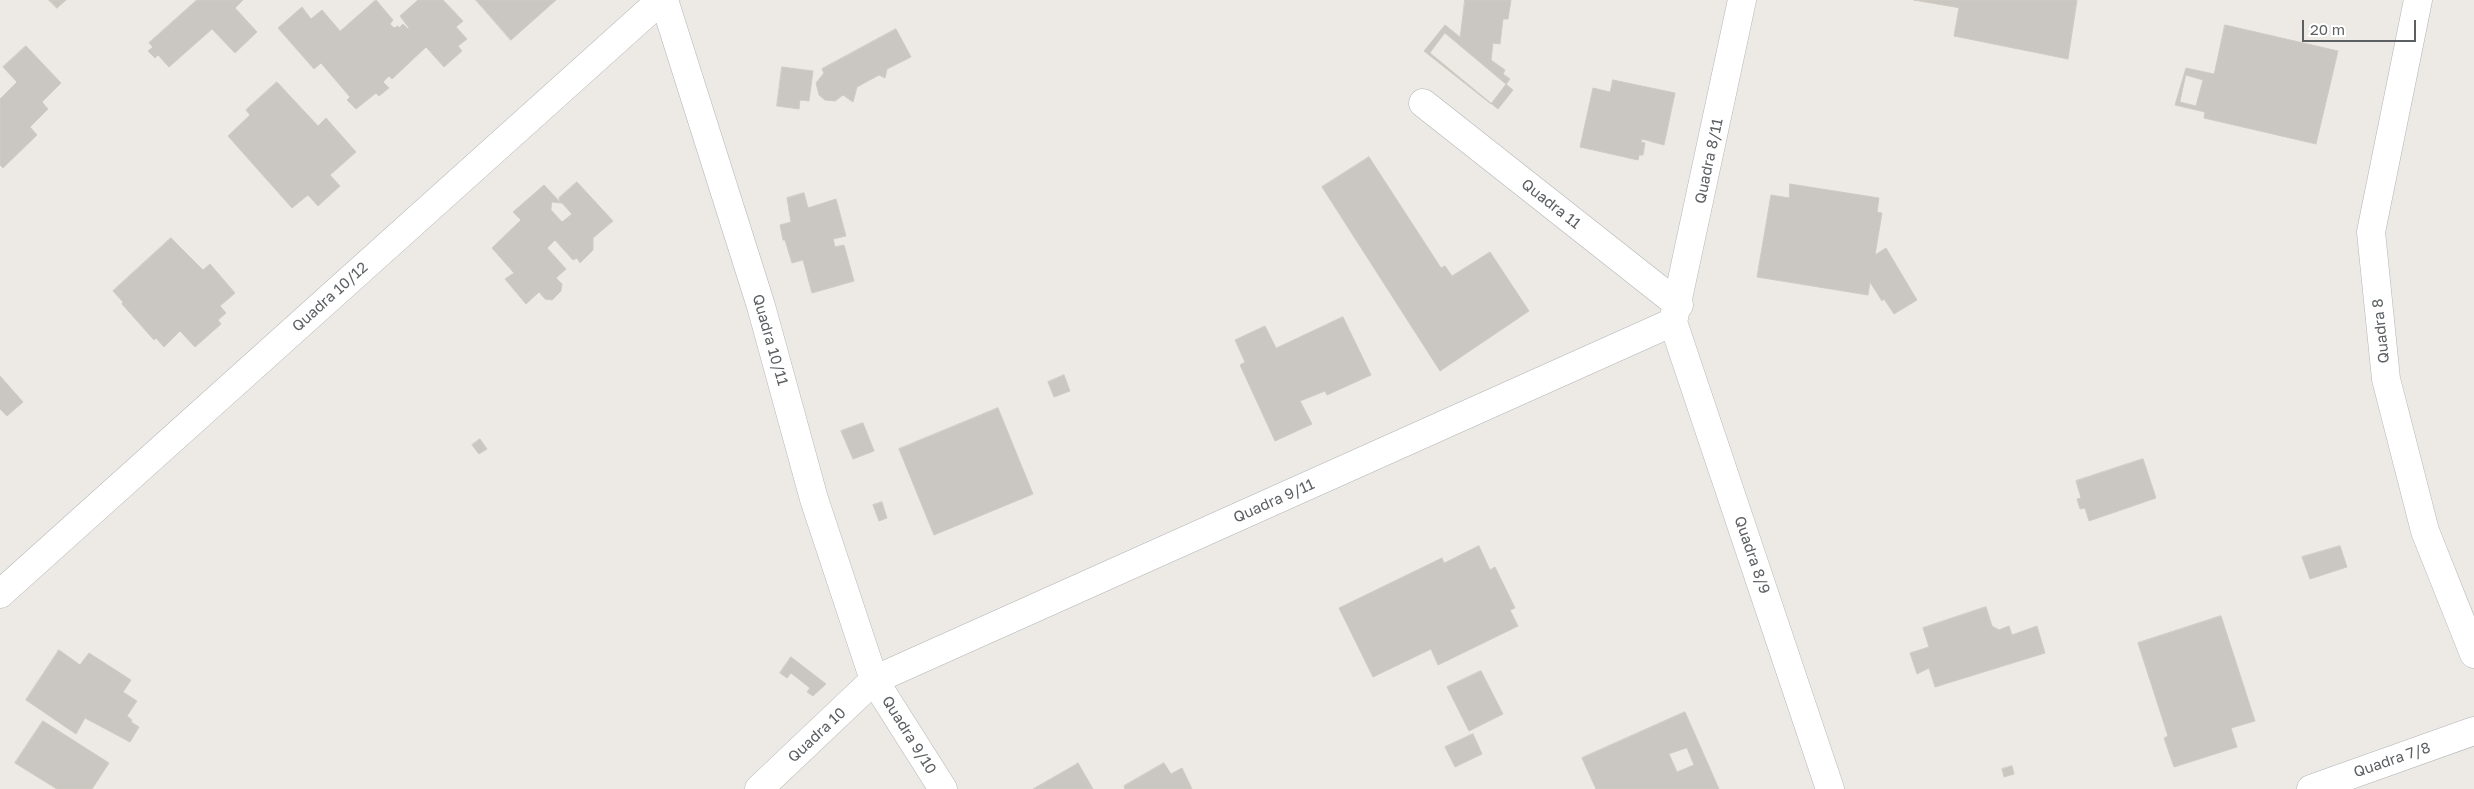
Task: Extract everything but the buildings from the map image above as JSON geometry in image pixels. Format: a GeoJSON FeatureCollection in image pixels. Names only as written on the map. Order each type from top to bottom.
{"type":"FeatureCollection","features":[{"type":"Feature","properties":{"kind":"street","name":"Quadra 10/12"},"geometry":{"type":"LineString","coordinates":[[0,594],[662,0]]}},
{"type":"Feature","properties":{"kind":"street","name":"Quadra 10/11"},"geometry":{"type":"LineString","coordinates":[[662,0],[761,306],[814,499],[874,680]]}},
{"type":"Feature","properties":{"kind":"street","name":"Quadra 8/11"},"geometry":{"type":"LineString","coordinates":[[1676,313],[1742,0]]}},
{"type":"Feature","properties":{"kind":"street","name":"Quadra 8"},"geometry":{"type":"LineString","coordinates":[[2418,0],[2371,232],[2386,379],[2425,531],[2474,654]]}},
{"type":"Feature","properties":{"kind":"street","name":"Quadra 11"},"geometry":{"type":"LineString","coordinates":[[1423,103],[1676,313]]}},
{"type":"Feature","properties":{"kind":"street","name":"Quadra 9/11"},"geometry":{"type":"LineString","coordinates":[[874,680],[1676,313]]}},
{"type":"Feature","properties":{"kind":"street","name":"Quadra 8/9"},"geometry":{"type":"LineString","coordinates":[[1676,313],[1830,789]]}},
{"type":"Feature","properties":{"kind":"street","name":"Quadra 10"},"geometry":{"type":"LineString","coordinates":[[759,789],[874,680]]}},
{"type":"Feature","properties":{"kind":"street","name":"Quadra 9/10"},"geometry":{"type":"LineString","coordinates":[[874,680],[943,789]]}},
{"type":"Feature","properties":{"kind":"street","name":"Quadra 7/8"},"geometry":{"type":"LineString","coordinates":[[2311,789],[2474,732]]}}]}
